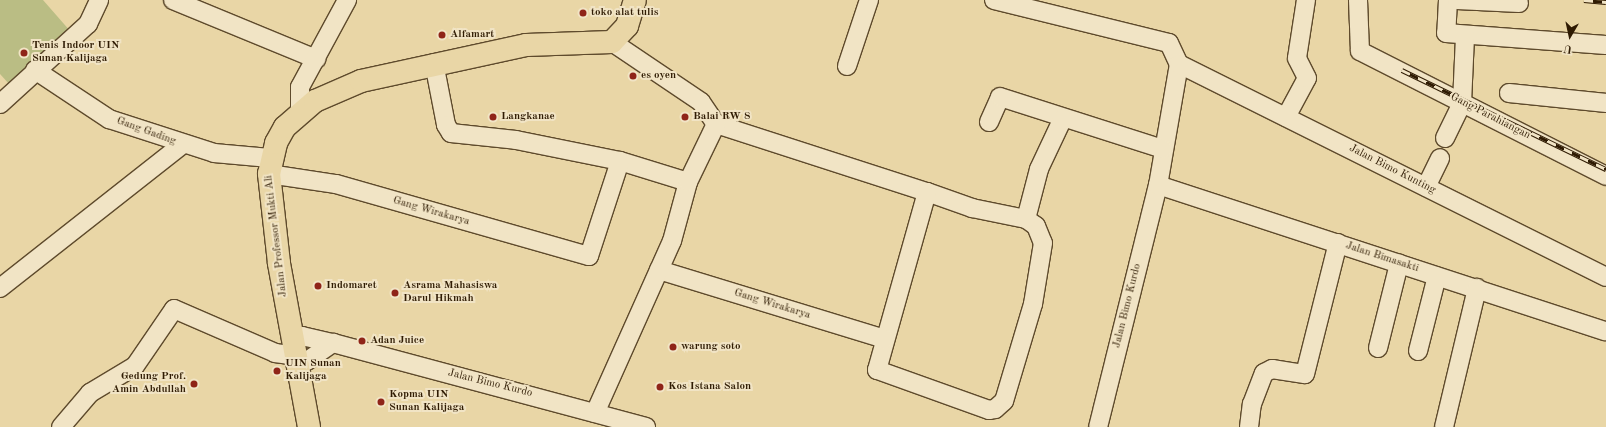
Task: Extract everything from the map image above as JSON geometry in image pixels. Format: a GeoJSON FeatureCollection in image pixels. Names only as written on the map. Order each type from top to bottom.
{"type":"FeatureCollection","features":[{"type":"Feature","properties":{"kind":"main road"},"geometry":{"type":"LineString","coordinates":[[270,166],[285,127],[300,112],[315,101],[361,81],[434,63],[526,45],[612,42],[627,26],[635,0]]}},
{"type":"Feature","properties":{"kind":"main road","name":"Jalan Professor Mukti Ali"},"geometry":{"type":"LineString","coordinates":[[270,166],[294,352],[309,427]]}},
{"type":"Feature","properties":{"kind":"street"},"geometry":{"type":"LineString","coordinates":[[0,104],[35,70],[88,24],[99,0]]}},
{"type":"Feature","properties":{"kind":"street"},"geometry":{"type":"LineString","coordinates":[[173,0],[316,58]]}},
{"type":"Feature","properties":{"kind":"street"},"geometry":{"type":"LineString","coordinates":[[300,112],[300,88],[347,0]]}},
{"type":"Feature","properties":{"kind":"street"},"geometry":{"type":"LineString","coordinates":[[847,66],[868,0]]}},
{"type":"Feature","properties":{"kind":"street"},"geometry":{"type":"LineString","coordinates":[[994,0],[1169,43],[1179,64]]}},
{"type":"Feature","properties":{"kind":"street"},"geometry":{"type":"LineString","coordinates":[[1286,117],[1307,78],[1297,58],[1306,0]]}},
{"type":"Feature","properties":{"kind":"street","name":"Gang Parahiangan"},"geometry":{"type":"LineString","coordinates":[[1358,0],[1357,46],[1374,57],[1606,176]]}},
{"type":"Feature","properties":{"kind":"street"},"geometry":{"type":"LineString","coordinates":[[1448,0],[1446,34],[1606,45]]}},
{"type":"Feature","properties":{"kind":"street"},"geometry":{"type":"LineString","coordinates":[[1456,0],[1519,3]]}},
{"type":"Feature","properties":{"kind":"street"},"geometry":{"type":"LineString","coordinates":[[1446,138],[1462,102],[1465,36]]}},
{"type":"Feature","properties":{"kind":"street"},"geometry":{"type":"LineString","coordinates":[[612,42],[701,102],[716,124],[927,192],[972,208],[1026,219],[1042,233],[1043,243],[1033,304],[1017,365],[999,408],[989,410],[877,370],[885,339],[904,283],[927,192]]}},
{"type":"Feature","properties":{"kind":"street"},"geometry":{"type":"LineString","coordinates":[[434,63],[446,125],[451,133],[516,140],[620,161],[688,182]]}},
{"type":"Feature","properties":{"kind":"street","name":"Jalan Bimo Kunting"},"geometry":{"type":"LineString","coordinates":[[1179,64],[1606,277]]}},
{"type":"Feature","properties":{"kind":"street","name":"Jalan Bimo Kurdo"},"geometry":{"type":"LineString","coordinates":[[1098,427],[1158,185],[1179,64]]}},
{"type":"Feature","properties":{"kind":"street","name":"Gang Gading"},"geometry":{"type":"LineString","coordinates":[[35,70],[109,119],[182,145],[270,166]]}},
{"type":"Feature","properties":{"kind":"street"},"geometry":{"type":"LineString","coordinates":[[1509,93],[1606,103]]}},
{"type":"Feature","properties":{"kind":"street"},"geometry":{"type":"LineString","coordinates":[[989,122],[1000,97],[1164,149]]}},
{"type":"Feature","properties":{"kind":"street"},"geometry":{"type":"LineString","coordinates":[[1026,219],[1039,169],[1063,118]]}},
{"type":"Feature","properties":{"kind":"street"},"geometry":{"type":"LineString","coordinates":[[595,413],[672,241],[688,182],[716,124]]}},
{"type":"Feature","properties":{"kind":"street"},"geometry":{"type":"LineString","coordinates":[[0,288],[182,145]]}},
{"type":"Feature","properties":{"kind":"street"},"geometry":{"type":"LineString","coordinates":[[1426,187],[1440,158]]}},
{"type":"Feature","properties":{"kind":"street","name":"Gang Wirakarya"},"geometry":{"type":"LineString","coordinates":[[270,166],[591,255],[620,161]]}},
{"type":"Feature","properties":{"kind":"street","name":"Jalan Bimasakti"},"geometry":{"type":"LineString","coordinates":[[1158,185],[1606,331]]}},
{"type":"Feature","properties":{"kind":"street"},"geometry":{"type":"LineString","coordinates":[[1248,427],[1252,404],[1264,373],[1272,369],[1305,374],[1338,243]]}},
{"type":"Feature","properties":{"kind":"street"},"geometry":{"type":"LineString","coordinates":[[1378,348],[1399,264]]}},
{"type":"Feature","properties":{"kind":"street","name":"Gang Wirakarya"},"geometry":{"type":"LineString","coordinates":[[659,270],[885,339]]}},
{"type":"Feature","properties":{"kind":"street"},"geometry":{"type":"LineString","coordinates":[[1418,351],[1437,276]]}},
{"type":"Feature","properties":{"kind":"street"},"geometry":{"type":"LineString","coordinates":[[1444,427],[1477,288]]}},
{"type":"Feature","properties":{"kind":"street","name":"Jalan Bimo Kurdo"},"geometry":{"type":"LineString","coordinates":[[61,427],[90,393],[135,366],[174,309],[275,353],[294,352],[302,336],[646,427]]}},
{"type":"Feature","properties":{"kind":"street"},"geometry":{"type":"LineString","coordinates":[[294,352],[307,361],[333,343]]}},
{"type":"Feature","properties":{"kind":"green space","name":"Tenis Indoor UIN Sunan Kalijaga"},"geometry":{"type":"Polygon","coordinates":[[[0,0],[43,0],[71,32],[10,85],[0,74],[0,0]]]}},
{"type":"Feature","properties":{"kind":"railway"},"geometry":{"type":"LineString","coordinates":[[1584,0],[1606,2]]}},
{"type":"Feature","properties":{"kind":"railway"},"geometry":{"type":"LineString","coordinates":[[1402,70],[1606,169]]}},
{"type":"Feature","properties":{"kind":"place","name":"toko alat tulis"},"geometry":{"type":"Point","coordinates":[583,13]}},
{"type":"Feature","properties":{"kind":"place","name":"Alfamart"},"geometry":{"type":"Point","coordinates":[442,35]}},
{"type":"Feature","properties":{"kind":"place","name":"Tenis Indoor UIN Sunan Kalijaga"},"geometry":{"type":"Point","coordinates":[24,53]}},
{"type":"Feature","properties":{"kind":"place","name":"es oyen"},"geometry":{"type":"Point","coordinates":[633,76]}},
{"type":"Feature","properties":{"kind":"place","name":"Langkanae"},"geometry":{"type":"Point","coordinates":[493,117]}},
{"type":"Feature","properties":{"kind":"place","name":"Balai RW 8"},"geometry":{"type":"Point","coordinates":[685,117]}},
{"type":"Feature","properties":{"kind":"place","name":"Indomaret"},"geometry":{"type":"Point","coordinates":[318,286]}},
{"type":"Feature","properties":{"kind":"place","name":"Asrama Mahasiswa Darul Hikmah"},"geometry":{"type":"Point","coordinates":[395,293]}},
{"type":"Feature","properties":{"kind":"place","name":"Adan Juice"},"geometry":{"type":"Point","coordinates":[362,341]}},
{"type":"Feature","properties":{"kind":"place","name":"warung soto"},"geometry":{"type":"Point","coordinates":[673,347]}},
{"type":"Feature","properties":{"kind":"place","name":"UIN Sunan Kalijaga"},"geometry":{"type":"Point","coordinates":[277,371]}},
{"type":"Feature","properties":{"kind":"place","name":"Gedung Prof. Amin Abdullah"},"geometry":{"type":"Point","coordinates":[194,384]}},
{"type":"Feature","properties":{"kind":"place","name":"Kos Istana Salon"},"geometry":{"type":"Point","coordinates":[660,387]}},
{"type":"Feature","properties":{"kind":"place","name":"Kopma UIN Sunan Kalijaga"},"geometry":{"type":"Point","coordinates":[381,402]}}]}
